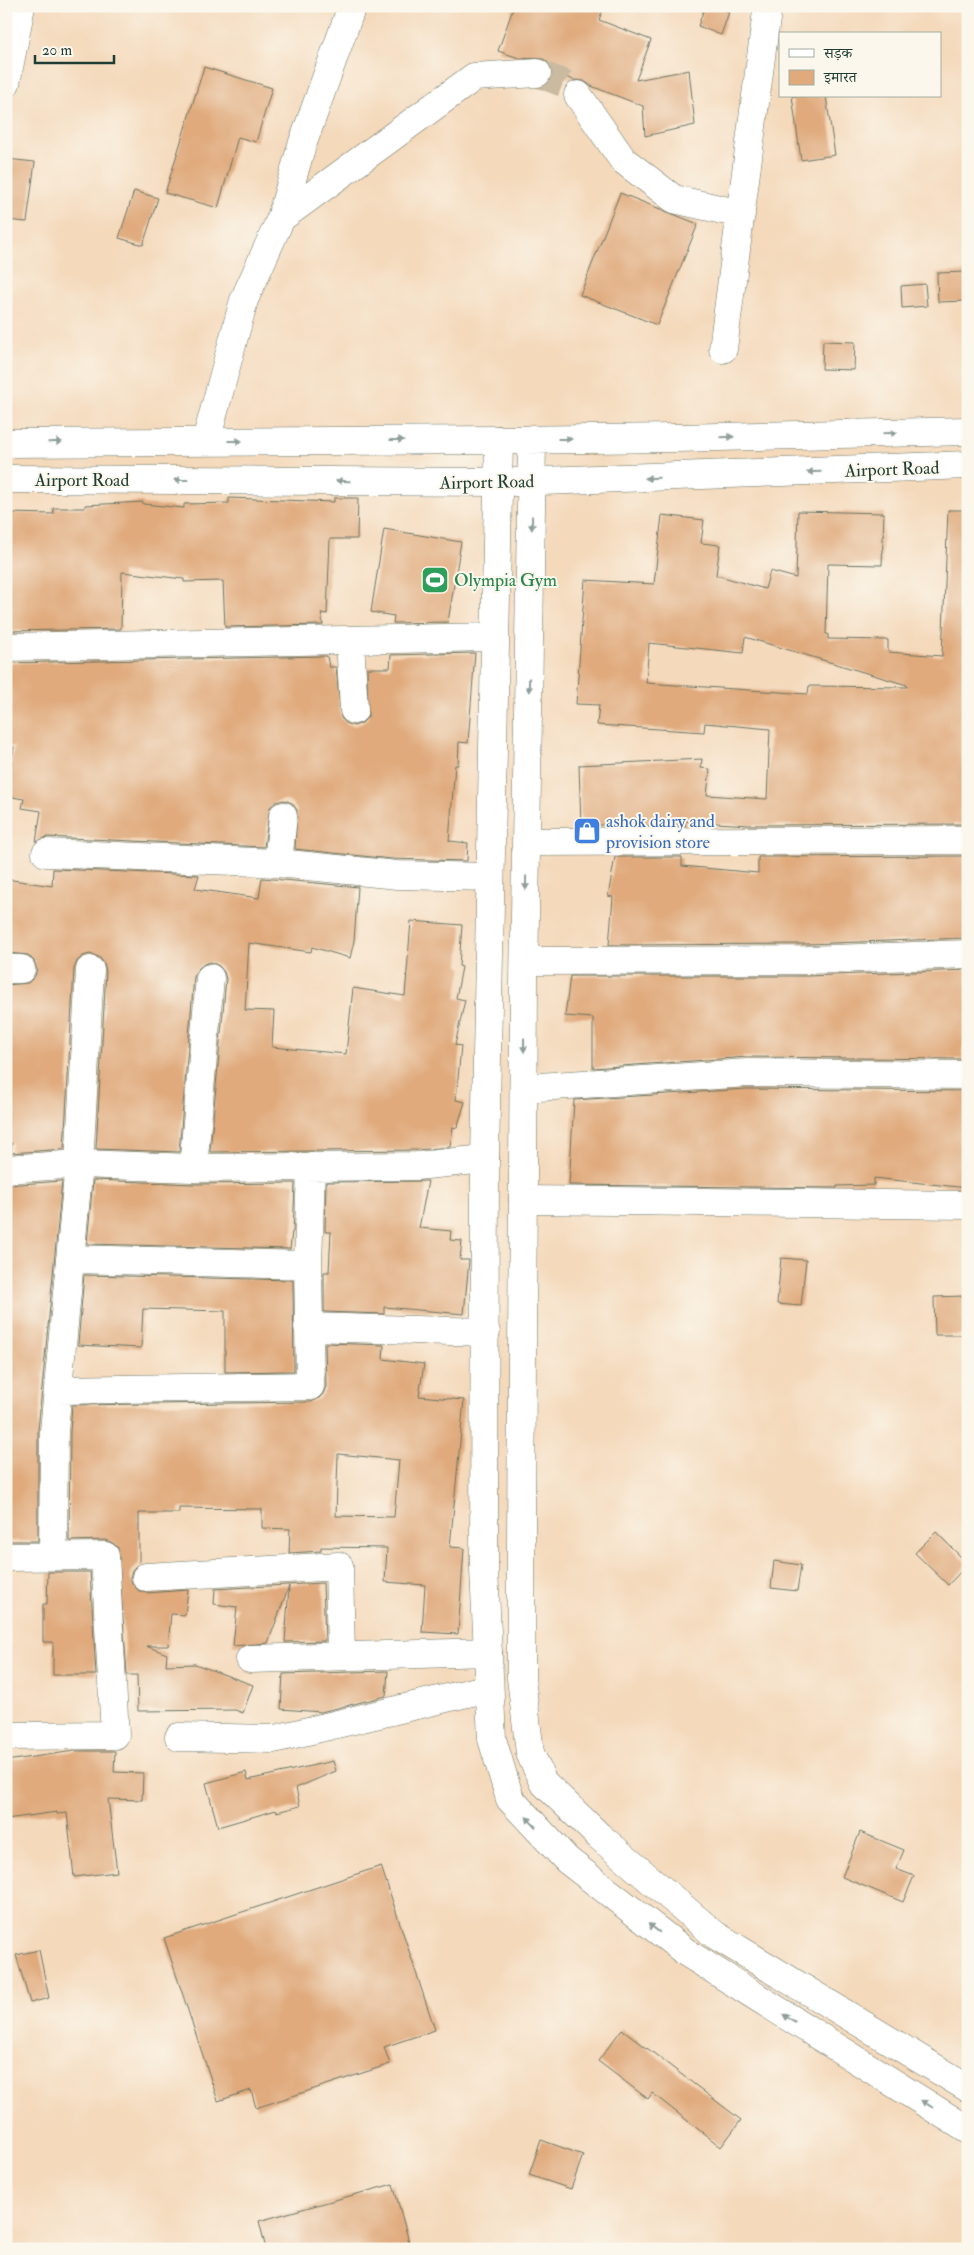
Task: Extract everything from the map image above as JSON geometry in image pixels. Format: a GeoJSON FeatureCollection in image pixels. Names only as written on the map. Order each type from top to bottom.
{"type":"FeatureCollection","features":[{"type":"Feature","properties":{"kind":"street"},"geometry":{"type":"LineString","coordinates":[[6,83],[21,6]]}},
{"type":"Feature","properties":{"kind":"street"},"geometry":{"type":"LineString","coordinates":[[206,441],[244,300],[281,218],[301,148],[352,6]]}},
{"type":"Feature","properties":{"kind":"street"},"geometry":{"type":"LineString","coordinates":[[723,349],[767,11],[766,6]]}},
{"type":"Feature","properties":{"kind":"street"},"geometry":{"type":"LineString","coordinates":[[281,218],[474,77],[537,73]]}},
{"type":"Feature","properties":{"kind":"street"},"geometry":{"type":"LineString","coordinates":[[578,95],[623,160],[674,199],[741,214]]}},
{"type":"Feature","properties":{"kind":"street","name":"Airport Road"},"geometry":{"type":"LineString","coordinates":[[6,443],[676,438],[968,431]]}},
{"type":"Feature","properties":{"kind":"street"},"geometry":{"type":"LineString","coordinates":[[532,439],[523,1200],[522,1678],[530,1753],[543,1782],[599,1836],[715,1934],[968,2088]]}},
{"type":"Feature","properties":{"kind":"street"},"geometry":{"type":"LineString","coordinates":[[499,440],[485,1160],[484,1569],[492,1739],[510,1799],[566,1860],[687,1953],[968,2130]]}},
{"type":"Feature","properties":{"kind":"street","name":"Airport Road"},"geometry":{"type":"LineString","coordinates":[[6,479],[497,482],[968,465]]}},
{"type":"Feature","properties":{"kind":"street"},"geometry":{"type":"LineString","coordinates":[[6,647],[494,637]]}},
{"type":"Feature","properties":{"kind":"street"},"geometry":{"type":"LineString","coordinates":[[350,641],[354,710]]}},
{"type":"Feature","properties":{"kind":"street"},"geometry":{"type":"LineString","coordinates":[[278,863],[283,816]]}},
{"type":"Feature","properties":{"kind":"street"},"geometry":{"type":"LineString","coordinates":[[526,842],[968,840]]}},
{"type":"Feature","properties":{"kind":"street"},"geometry":{"type":"LineString","coordinates":[[46,853],[278,863],[397,875],[490,877]]}},
{"type":"Feature","properties":{"kind":"street"},"geometry":{"type":"LineString","coordinates":[[525,961],[807,960],[968,954]]}},
{"type":"Feature","properties":{"kind":"street"},"geometry":{"type":"LineString","coordinates":[[53,1556],[54,1431],[79,1164],[90,970]]}},
{"type":"Feature","properties":{"kind":"street"},"geometry":{"type":"LineString","coordinates":[[193,1168],[210,978]]}},
{"type":"Feature","properties":{"kind":"street"},"geometry":{"type":"LineString","coordinates":[[524,1088],[747,1073],[968,1075]]}},
{"type":"Feature","properties":{"kind":"street"},"geometry":{"type":"LineString","coordinates":[[6,1169],[79,1164],[193,1168],[417,1166],[485,1160]]}},
{"type":"Feature","properties":{"kind":"street"},"geometry":{"type":"LineString","coordinates":[[59,1390],[310,1386],[308,1265],[311,1166]]}},
{"type":"Feature","properties":{"kind":"street"},"geometry":{"type":"LineString","coordinates":[[523,1200],[968,1205]]}},
{"type":"Feature","properties":{"kind":"street"},"geometry":{"type":"LineString","coordinates":[[70,1259],[308,1265]]}},
{"type":"Feature","properties":{"kind":"street"},"geometry":{"type":"LineString","coordinates":[[308,1327],[486,1332]]}},
{"type":"Feature","properties":{"kind":"street"},"geometry":{"type":"LineString","coordinates":[[6,1557],[105,1556],[116,1735],[6,1736]]}},
{"type":"Feature","properties":{"kind":"street"},"geometry":{"type":"LineString","coordinates":[[146,1577],[339,1566],[341,1655]]}},
{"type":"Feature","properties":{"kind":"street"},"geometry":{"type":"LineString","coordinates":[[250,1660],[341,1655],[488,1652]]}},
{"type":"Feature","properties":{"kind":"street"},"geometry":{"type":"LineString","coordinates":[[179,1737],[274,1739],[489,1688]]}},
{"type":"Feature","properties":{"kind":"building"},"geometry":{"type":"Polygon","coordinates":[[[514,6],[604,6],[599,20],[651,40],[636,80],[689,70],[695,125],[645,136],[643,106],[591,86],[584,81],[574,80],[557,74],[552,71],[550,64],[543,59],[519,58],[498,51],[514,6]]]}},
{"type":"Feature","properties":{"kind":"building"},"geometry":{"type":"Polygon","coordinates":[[[705,6],[714,6],[729,12],[721,35],[698,26],[705,6]]]}},
{"type":"Feature","properties":{"kind":"building"},"geometry":{"type":"Polygon","coordinates":[[[204,67],[272,88],[256,142],[238,137],[218,208],[165,193],[204,67]]]}},
{"type":"Feature","properties":{"kind":"building"},"geometry":{"type":"Polygon","coordinates":[[[792,98],[826,98],[835,155],[801,160],[792,98]]]}},
{"type":"Feature","properties":{"kind":"building"},"geometry":{"type":"Polygon","coordinates":[[[6,159],[35,162],[27,222],[6,220],[6,159]]]}},
{"type":"Feature","properties":{"kind":"building"},"geometry":{"type":"Polygon","coordinates":[[[134,191],[158,198],[143,245],[119,238],[134,191]]]}},
{"type":"Feature","properties":{"kind":"building"},"geometry":{"type":"Polygon","coordinates":[[[620,193],[698,224],[657,325],[580,295],[620,193]]]}},
{"type":"Feature","properties":{"kind":"building"},"geometry":{"type":"Polygon","coordinates":[[[966,272],[967,301],[938,302],[937,273],[966,272]]]}},
{"type":"Feature","properties":{"kind":"building"},"geometry":{"type":"Polygon","coordinates":[[[925,284],[927,306],[902,308],[901,286],[925,284]]]}},
{"type":"Feature","properties":{"kind":"building"},"geometry":{"type":"Polygon","coordinates":[[[823,341],[855,342],[854,370],[822,369],[823,341]]]}},
{"type":"Feature","properties":{"kind":"building"},"geometry":{"type":"Polygon","coordinates":[[[229,498],[334,502],[334,498],[358,498],[357,539],[330,539],[327,614],[321,613],[323,625],[225,627],[223,581],[184,582],[184,579],[122,572],[121,629],[6,631],[7,513],[54,514],[53,508],[85,508],[85,505],[143,502],[143,504],[184,508],[184,504],[229,503],[229,498]]]}},
{"type":"Feature","properties":{"kind":"building"},"geometry":{"type":"Polygon","coordinates":[[[948,510],[968,510],[968,824],[748,825],[685,821],[685,826],[620,826],[621,824],[581,826],[579,765],[702,759],[701,768],[710,769],[707,795],[767,799],[770,729],[705,723],[704,732],[597,725],[599,705],[576,704],[585,580],[654,584],[662,515],[704,520],[701,543],[720,545],[716,575],[765,589],[770,571],[796,578],[798,511],[884,513],[882,565],[828,564],[826,634],[828,634],[828,639],[888,640],[888,652],[942,656],[948,510]],[[745,637],[743,653],[649,643],[646,683],[808,694],[809,686],[907,687],[907,685],[745,637]]]}},
{"type":"Feature","properties":{"kind":"building"},"geometry":{"type":"Polygon","coordinates":[[[384,529],[461,542],[448,622],[393,623],[394,616],[371,612],[384,529]]]}},
{"type":"Feature","properties":{"kind":"building"},"geometry":{"type":"Polygon","coordinates":[[[475,653],[468,743],[459,742],[458,765],[455,765],[449,841],[468,843],[467,861],[391,859],[295,849],[297,810],[292,803],[284,800],[276,802],[270,807],[264,847],[47,837],[36,842],[41,811],[22,808],[24,799],[6,796],[14,747],[6,746],[6,663],[327,656],[329,667],[336,667],[341,718],[347,724],[354,726],[362,723],[368,717],[367,668],[390,668],[391,655],[475,653]]]}},
{"type":"Feature","properties":{"kind":"building"},"geometry":{"type":"Polygon","coordinates":[[[968,856],[965,938],[807,944],[609,945],[613,897],[608,896],[615,857],[682,857],[682,866],[758,873],[758,857],[968,856]]]}},
{"type":"Feature","properties":{"kind":"building"},"geometry":{"type":"Polygon","coordinates":[[[53,869],[199,875],[195,889],[259,898],[262,878],[358,887],[354,941],[350,958],[312,947],[311,952],[249,943],[245,1010],[274,1011],[272,1047],[346,1054],[353,988],[405,996],[411,921],[462,925],[459,966],[462,967],[456,998],[465,1000],[455,1045],[461,1046],[456,1100],[465,1102],[457,1128],[453,1127],[450,1147],[416,1150],[210,1152],[226,979],[224,972],[219,966],[211,962],[204,964],[198,969],[194,977],[179,1152],[96,1149],[106,971],[104,963],[99,957],[90,954],[83,956],[77,961],[74,969],[64,1149],[11,1153],[12,1143],[6,1142],[6,985],[28,983],[35,976],[37,969],[34,961],[28,955],[6,953],[6,879],[52,886],[53,869]]]}},
{"type":"Feature","properties":{"kind":"building"},"geometry":{"type":"Polygon","coordinates":[[[968,970],[968,1011],[962,1059],[747,1057],[593,1068],[593,1018],[565,1016],[570,976],[807,976],[968,970]]]}},
{"type":"Feature","properties":{"kind":"building"},"geometry":{"type":"Polygon","coordinates":[[[747,1089],[968,1091],[968,1188],[874,1178],[874,1185],[837,1186],[837,1188],[569,1185],[574,1100],[747,1089]]]}},
{"type":"Feature","properties":{"kind":"building"},"geometry":{"type":"Polygon","coordinates":[[[93,1180],[193,1184],[295,1183],[293,1232],[290,1249],[87,1244],[93,1180]]]}},
{"type":"Feature","properties":{"kind":"building"},"geometry":{"type":"Polygon","coordinates":[[[62,1181],[38,1430],[38,1541],[6,1541],[8,1185],[62,1181]]]}},
{"type":"Feature","properties":{"kind":"building"},"geometry":{"type":"Polygon","coordinates":[[[428,1181],[419,1228],[451,1231],[450,1240],[462,1241],[460,1260],[469,1260],[464,1314],[384,1307],[384,1314],[324,1312],[324,1272],[329,1272],[331,1232],[325,1232],[326,1182],[428,1181]]]}},
{"type":"Feature","properties":{"kind":"building"},"geometry":{"type":"Polygon","coordinates":[[[781,1258],[806,1260],[801,1306],[777,1304],[781,1258]]]}},
{"type":"Feature","properties":{"kind":"building"},"geometry":{"type":"Polygon","coordinates":[[[84,1275],[293,1280],[294,1371],[225,1372],[225,1311],[143,1309],[141,1348],[78,1345],[84,1275]]]}},
{"type":"Feature","properties":{"kind":"building"},"geometry":{"type":"Polygon","coordinates":[[[964,1296],[965,1335],[935,1335],[934,1297],[964,1296]]]}},
{"type":"Feature","properties":{"kind":"building"},"geometry":{"type":"Polygon","coordinates":[[[325,1343],[384,1345],[383,1359],[424,1364],[419,1396],[464,1400],[450,1547],[464,1548],[458,1634],[422,1632],[425,1585],[385,1582],[387,1548],[321,1547],[321,1551],[289,1553],[290,1529],[262,1528],[262,1509],[179,1508],[179,1513],[139,1513],[139,1563],[132,1570],[130,1578],[133,1585],[139,1591],[146,1593],[188,1590],[185,1615],[171,1614],[168,1646],[146,1646],[167,1654],[166,1665],[195,1664],[253,1685],[243,1713],[235,1710],[138,1711],[137,1675],[127,1675],[118,1548],[113,1543],[105,1540],[69,1541],[72,1405],[311,1402],[323,1394],[326,1386],[325,1343]],[[338,1454],[336,1516],[394,1517],[399,1460],[338,1454]]]}},
{"type":"Feature","properties":{"kind":"building"},"geometry":{"type":"Polygon","coordinates":[[[936,1532],[968,1564],[948,1585],[915,1553],[936,1532]]]}},
{"type":"Feature","properties":{"kind":"building"},"geometry":{"type":"Polygon","coordinates":[[[774,1561],[801,1565],[797,1591],[771,1588],[774,1561]]]}},
{"type":"Feature","properties":{"kind":"building"},"geometry":{"type":"Polygon","coordinates":[[[48,1572],[90,1572],[96,1675],[53,1675],[53,1642],[43,1642],[43,1604],[47,1604],[48,1572]]]}},
{"type":"Feature","properties":{"kind":"building"},"geometry":{"type":"Polygon","coordinates":[[[323,1583],[325,1641],[285,1642],[289,1586],[268,1643],[233,1646],[237,1607],[214,1604],[215,1589],[323,1583]]]}},
{"type":"Feature","properties":{"kind":"building"},"geometry":{"type":"Polygon","coordinates":[[[388,1671],[386,1696],[321,1712],[281,1709],[283,1674],[388,1671]]]}},
{"type":"Feature","properties":{"kind":"building"},"geometry":{"type":"Polygon","coordinates":[[[74,1751],[115,1751],[114,1772],[143,1773],[142,1800],[108,1799],[117,1872],[74,1877],[67,1813],[57,1814],[57,1812],[6,1819],[6,1761],[74,1751]]]}},
{"type":"Feature","properties":{"kind":"building"},"geometry":{"type":"Polygon","coordinates":[[[333,1761],[336,1771],[296,1788],[300,1806],[277,1812],[276,1810],[218,1827],[206,1783],[246,1772],[248,1780],[333,1761]]]}},
{"type":"Feature","properties":{"kind":"building"},"geometry":{"type":"Polygon","coordinates":[[[860,1832],[904,1850],[896,1869],[914,1876],[903,1902],[842,1877],[860,1832]]]}},
{"type":"Feature","properties":{"kind":"building"},"geometry":{"type":"Polygon","coordinates":[[[381,1866],[435,2030],[384,2047],[390,2064],[256,2108],[251,2090],[218,2101],[164,1938],[381,1866]]]}},
{"type":"Feature","properties":{"kind":"building"},"geometry":{"type":"Polygon","coordinates":[[[39,1950],[49,1998],[30,2003],[16,1955],[39,1950]]]}},
{"type":"Feature","properties":{"kind":"building"},"geometry":{"type":"Polygon","coordinates":[[[622,2029],[741,2120],[721,2147],[652,2093],[648,2099],[598,2061],[622,2029]]]}},
{"type":"Feature","properties":{"kind":"building"},"geometry":{"type":"Polygon","coordinates":[[[541,2140],[583,2155],[571,2189],[529,2175],[541,2140]]]}},
{"type":"Feature","properties":{"kind":"building"},"geometry":{"type":"Polygon","coordinates":[[[393,2184],[411,2249],[266,2249],[259,2221],[393,2184]]]}},
{"type":"Feature","properties":{"kind":"tunnel"},"geometry":{"type":"LineString","coordinates":[[537,73],[563,83],[578,95]]}},
{"type":"Feature","properties":{"kind":"place","name":"Olympia Gym"},"geometry":{"type":"Point","coordinates":[435,580]}},
{"type":"Feature","properties":{"kind":"place","name":"ashok dairy and provision store"},"geometry":{"type":"Point","coordinates":[587,831]}}]}
